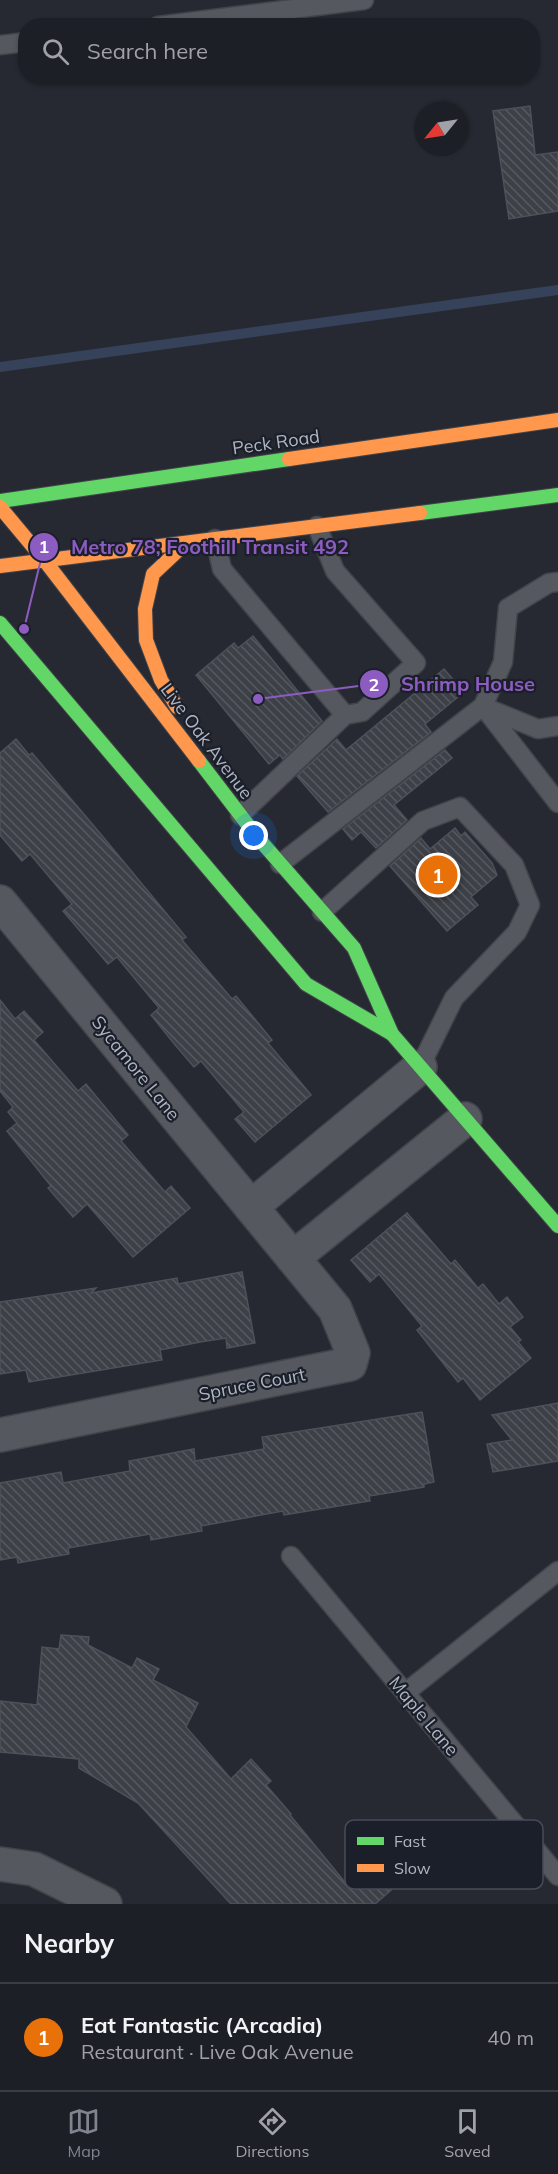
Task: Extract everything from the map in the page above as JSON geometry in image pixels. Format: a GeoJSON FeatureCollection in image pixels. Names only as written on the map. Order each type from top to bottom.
{"type":"FeatureCollection","features":[{"type":"Feature","properties":{"kind":"main road","name":"Peck Road"},"geometry":{"type":"LineString","coordinates":[[0,501],[558,420]]}},
{"type":"Feature","properties":{"kind":"main road"},"geometry":{"type":"LineString","coordinates":[[0,566],[558,495]]}},
{"type":"Feature","properties":{"kind":"main road","name":"Live Oak Avenue"},"geometry":{"type":"LineString","coordinates":[[0,507],[45,561],[240,815],[354,948],[392,1034],[558,1226]]}},
{"type":"Feature","properties":{"kind":"main road"},"geometry":{"type":"LineString","coordinates":[[186,543],[153,574],[145,609],[146,640],[161,680],[224,793]]}},
{"type":"Feature","properties":{"kind":"main road","name":"Live Oak Avenue"},"geometry":{"type":"LineString","coordinates":[[0,623],[306,984],[392,1034]]}},
{"type":"Feature","properties":{"kind":"street","name":"Sycamore Lane"},"geometry":{"type":"LineString","coordinates":[[0,902],[273,1233]]}},
{"type":"Feature","properties":{"kind":"street"},"geometry":{"type":"LineString","coordinates":[[251,1207],[420,1067]]}},
{"type":"Feature","properties":{"kind":"street"},"geometry":{"type":"LineString","coordinates":[[293,1258],[465,1119]]}},
{"type":"Feature","properties":{"kind":"street","name":"Spruce Court"},"geometry":{"type":"LineString","coordinates":[[0,1435],[350,1364],[353,1353],[335,1309],[273,1233]]}},
{"type":"Feature","properties":{"kind":"street"},"geometry":{"type":"LineString","coordinates":[[0,1864],[34,1869],[105,1904]]}},
{"type":"Feature","properties":{"kind":"lane"},"geometry":{"type":"LineString","coordinates":[[221,18],[364,0]]}},
{"type":"Feature","properties":{"kind":"lane"},"geometry":{"type":"LineString","coordinates":[[0,45],[18,43]]}},
{"type":"Feature","properties":{"kind":"lane"},"geometry":{"type":"LineString","coordinates":[[240,815],[345,715],[362,712],[416,663],[335,571],[316,526]]}},
{"type":"Feature","properties":{"kind":"lane"},"geometry":{"type":"LineString","coordinates":[[215,539],[222,569],[345,715]]}},
{"type":"Feature","properties":{"kind":"lane"},"geometry":{"type":"LineString","coordinates":[[280,864],[483,706],[503,662],[508,608],[549,583],[558,582]]}},
{"type":"Feature","properties":{"kind":"lane"},"geometry":{"type":"LineString","coordinates":[[483,706],[538,729],[558,726]]}},
{"type":"Feature","properties":{"kind":"lane"},"geometry":{"type":"LineString","coordinates":[[483,706],[558,803]]}},
{"type":"Feature","properties":{"kind":"lane"},"geometry":{"type":"LineString","coordinates":[[322,912],[423,821],[460,807],[514,866],[530,905],[517,932],[454,998],[420,1067]]}},
{"type":"Feature","properties":{"kind":"lane","name":"Maple Lane"},"geometry":{"type":"LineString","coordinates":[[291,1556],[511,1820]]}},
{"type":"Feature","properties":{"kind":"lane"},"geometry":{"type":"LineString","coordinates":[[405,1693],[558,1571]]}},
{"type":"Feature","properties":{"kind":"lane","name":"Maple Lane"},"geometry":{"type":"LineString","coordinates":[[543,1858],[558,1876]]}},
{"type":"Feature","properties":{"kind":"building"},"geometry":{"type":"Polygon","coordinates":[[[530,106],[535,155],[558,152],[558,211],[509,219],[493,111],[530,106]]]}},
{"type":"Feature","properties":{"kind":"building"},"geometry":{"type":"Polygon","coordinates":[[[253,636],[322,721],[283,759],[280,755],[269,764],[196,675],[234,643],[238,648],[253,636]]]}},
{"type":"Feature","properties":{"kind":"building"},"geometry":{"type":"Polygon","coordinates":[[[444,669],[464,692],[425,724],[431,732],[328,812],[297,776],[337,739],[346,750],[444,669]]]}},
{"type":"Feature","properties":{"kind":"building"},"geometry":{"type":"Polygon","coordinates":[[[16,739],[29,755],[32,753],[99,832],[186,937],[182,940],[232,999],[236,996],[272,1040],[268,1043],[311,1095],[255,1142],[235,1119],[244,1112],[201,1061],[194,1067],[176,1046],[151,1015],[159,1008],[117,957],[108,964],[63,911],[72,904],[30,854],[22,861],[0,835],[0,753],[16,739]]]}},
{"type":"Feature","properties":{"kind":"building"},"geometry":{"type":"Polygon","coordinates":[[[445,750],[452,758],[394,805],[407,820],[376,848],[361,832],[352,840],[343,829],[445,750]]]}},
{"type":"Feature","properties":{"kind":"building"},"geometry":{"type":"Polygon","coordinates":[[[455,828],[461,836],[465,832],[492,863],[497,875],[471,897],[478,905],[447,931],[390,866],[421,838],[430,849],[455,828]]]}},
{"type":"Feature","properties":{"kind":"building"},"geometry":{"type":"Polygon","coordinates":[[[0,1000],[15,1019],[24,1011],[43,1032],[34,1040],[78,1091],[86,1084],[128,1135],[121,1141],[165,1192],[171,1186],[190,1208],[133,1257],[87,1204],[73,1217],[48,1188],[51,1186],[7,1131],[17,1123],[8,1112],[13,1107],[0,1091],[0,1000]]]}},
{"type":"Feature","properties":{"kind":"building"},"geometry":{"type":"Polygon","coordinates":[[[407,1213],[451,1264],[455,1260],[478,1288],[483,1284],[499,1304],[507,1297],[523,1317],[510,1327],[521,1340],[518,1342],[531,1358],[480,1400],[463,1378],[458,1382],[417,1330],[422,1326],[379,1274],[370,1282],[351,1260],[407,1213]]]}},
{"type":"Feature","properties":{"kind":"building"},"geometry":{"type":"Polygon","coordinates":[[[242,1272],[255,1343],[227,1348],[226,1338],[200,1342],[160,1350],[162,1360],[29,1382],[26,1370],[0,1374],[0,1302],[96,1288],[91,1293],[177,1278],[178,1284],[242,1272]]]}},
{"type":"Feature","properties":{"kind":"building"},"geometry":{"type":"Polygon","coordinates":[[[558,1403],[558,1461],[493,1472],[487,1444],[512,1440],[492,1415],[558,1403]]]}},
{"type":"Feature","properties":{"kind":"building"},"geometry":{"type":"Polygon","coordinates":[[[422,1412],[434,1482],[424,1484],[424,1487],[369,1496],[370,1501],[284,1515],[283,1511],[201,1526],[202,1531],[151,1540],[150,1534],[68,1548],[69,1554],[18,1563],[17,1557],[0,1560],[0,1483],[61,1472],[63,1483],[130,1471],[129,1461],[194,1449],[195,1461],[264,1449],[262,1437],[422,1412]]]}},
{"type":"Feature","properties":{"kind":"building"},"geometry":{"type":"Polygon","coordinates":[[[61,1635],[89,1637],[88,1645],[132,1668],[137,1658],[159,1669],[153,1680],[198,1703],[186,1727],[231,1779],[251,1759],[271,1781],[266,1785],[345,1882],[345,1889],[392,1889],[375,1904],[231,1904],[138,1803],[79,1768],[79,1759],[0,1752],[0,1701],[37,1705],[42,1647],[59,1649],[61,1635]]]}},
{"type":"Feature","properties":{"kind":"waterway"},"geometry":{"type":"LineString","coordinates":[[0,367],[558,290]]}},
{"type":"Feature","properties":{"kind":"traffic: fast"},"geometry":{"type":"LineString","coordinates":[[0,501],[289,459]]}},
{"type":"Feature","properties":{"kind":"traffic: fast"},"geometry":{"type":"LineString","coordinates":[[420,513],[558,495]]}},
{"type":"Feature","properties":{"kind":"traffic: fast"},"geometry":{"type":"LineString","coordinates":[[0,623],[306,984],[392,1034]]}},
{"type":"Feature","properties":{"kind":"traffic: fast"},"geometry":{"type":"LineString","coordinates":[[199,761],[258,838],[354,948],[392,1034],[558,1226]]}},
{"type":"Feature","properties":{"kind":"traffic: slow"},"geometry":{"type":"LineString","coordinates":[[289,459],[558,420]]}},
{"type":"Feature","properties":{"kind":"traffic: slow"},"geometry":{"type":"LineString","coordinates":[[0,507],[45,561],[199,761]]}},
{"type":"Feature","properties":{"kind":"traffic: slow"},"geometry":{"type":"LineString","coordinates":[[0,566],[420,513]]}},
{"type":"Feature","properties":{"kind":"traffic: slow"},"geometry":{"type":"LineString","coordinates":[[177,707],[161,680],[146,640],[145,609],[153,574],[186,543]]}},
{"type":"Feature","properties":{"kind":"place","name":"Metro 78; Foothill Transit 492"},"geometry":{"type":"Point","coordinates":[24,629]}},
{"type":"Feature","properties":{"kind":"place","name":"Shrimp House"},"geometry":{"type":"Point","coordinates":[258,699]}},
{"type":"Feature","properties":{"kind":"place","name":"Eat Fantastic (Arcadia)"},"geometry":{"type":"Point","coordinates":[438,875]}}]}
